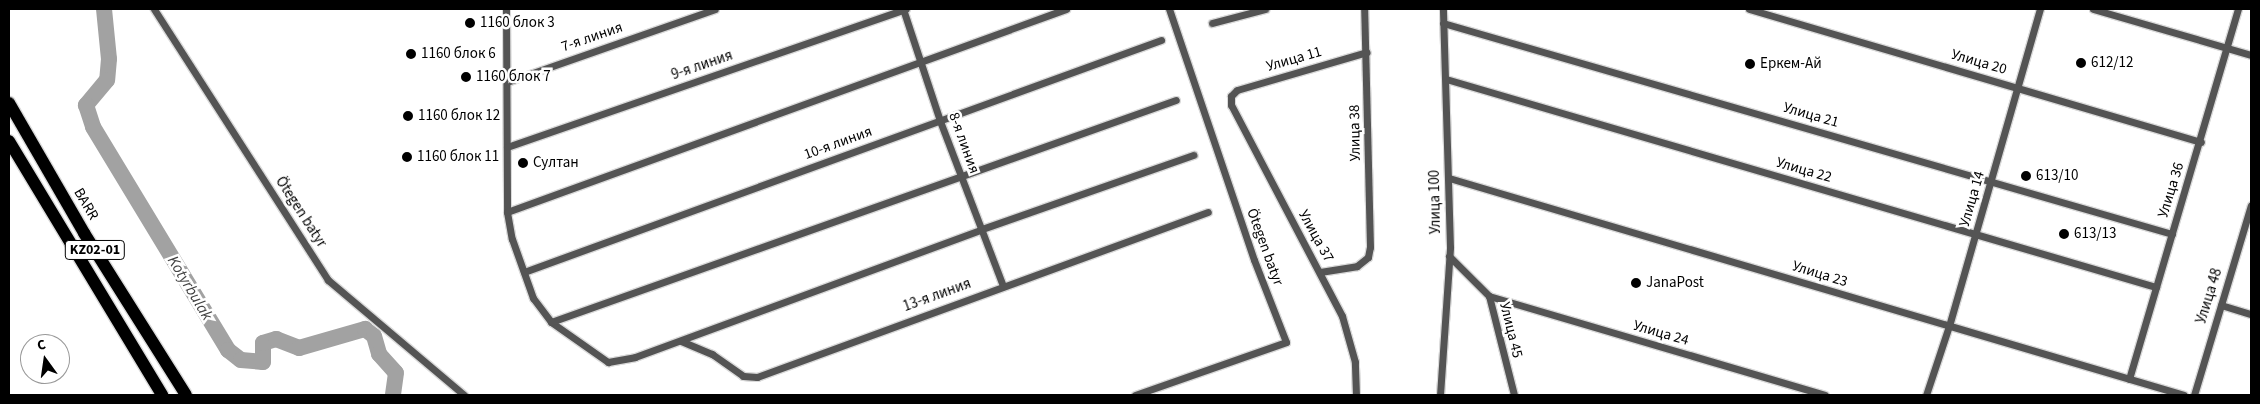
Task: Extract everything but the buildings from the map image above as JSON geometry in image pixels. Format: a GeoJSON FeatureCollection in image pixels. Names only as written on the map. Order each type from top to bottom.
{"type":"FeatureCollection","features":[{"type":"Feature","properties":{"kind":"highway","name":"BARR"},"geometry":{"type":"LineString","coordinates":[[9,103],[84,233],[186,395]]}},
{"type":"Feature","properties":{"kind":"highway","name":"KZ02-01"},"geometry":{"type":"LineString","coordinates":[[9,141],[162,395]]}},
{"type":"Feature","properties":{"kind":"street","name":"Ötegen batyr"},"geometry":{"type":"LineString","coordinates":[[154,9],[328,280],[464,395]]}},
{"type":"Feature","properties":{"kind":"street"},"geometry":{"type":"LineString","coordinates":[[506,9],[507,212],[524,272],[533,298],[551,322],[608,362],[620,361],[681,341],[982,229],[1193,155]]}},
{"type":"Feature","properties":{"kind":"street","name":"7-я линия"},"geometry":{"type":"LineString","coordinates":[[507,82],[715,9]]}},
{"type":"Feature","properties":{"kind":"street","name":"8-я линия"},"geometry":{"type":"LineString","coordinates":[[904,9],[940,121],[1003,286]]}},
{"type":"Feature","properties":{"kind":"street","name":"9-я линия"},"geometry":{"type":"LineString","coordinates":[[507,147],[904,9]]}},
{"type":"Feature","properties":{"kind":"street"},"geometry":{"type":"LineString","coordinates":[[507,212],[920,60],[1066,9]]}},
{"type":"Feature","properties":{"kind":"street","name":"Ötegen batyr"},"geometry":{"type":"LineString","coordinates":[[1135,395],[1286,342],[1169,9]]}},
{"type":"Feature","properties":{"kind":"street"},"geometry":{"type":"LineString","coordinates":[[1212,23],[1265,9]]}},
{"type":"Feature","properties":{"kind":"street","name":"Улица 38"},"geometry":{"type":"LineString","coordinates":[[1320,272],[1357,266],[1368,257],[1367,52],[1364,9]]}},
{"type":"Feature","properties":{"kind":"street","name":"Улица 100"},"geometry":{"type":"LineString","coordinates":[[1440,395],[1449,256],[1449,178],[1443,9]]}},
{"type":"Feature","properties":{"kind":"street","name":"Улица 20"},"geometry":{"type":"LineString","coordinates":[[1749,9],[2201,142]]}},
{"type":"Feature","properties":{"kind":"street","name":"Улица 14"},"geometry":{"type":"LineString","coordinates":[[1926,395],[1949,326],[2040,9]]}},
{"type":"Feature","properties":{"kind":"street"},"geometry":{"type":"LineString","coordinates":[[2093,9],[2251,55]]}},
{"type":"Feature","properties":{"kind":"street","name":"Улица 36"},"geometry":{"type":"LineString","coordinates":[[2129,379],[2201,142],[2238,9]]}},
{"type":"Feature","properties":{"kind":"street","name":"Улица 21"},"geometry":{"type":"LineString","coordinates":[[1443,23],[2172,234]]}},
{"type":"Feature","properties":{"kind":"street","name":"10-я линия"},"geometry":{"type":"LineString","coordinates":[[524,272],[1161,40]]}},
{"type":"Feature","properties":{"kind":"street","name":"Улица 11"},"geometry":{"type":"LineString","coordinates":[[1231,96],[1237,90],[1367,52]]}},
{"type":"Feature","properties":{"kind":"street","name":"Улица 22"},"geometry":{"type":"LineString","coordinates":[[1446,79],[2156,287]]}},
{"type":"Feature","properties":{"kind":"street","name":"Улица 37"},"geometry":{"type":"LineString","coordinates":[[1231,96],[1230,105],[1342,316],[1352,347],[1356,395]]}},
{"type":"Feature","properties":{"kind":"street"},"geometry":{"type":"LineString","coordinates":[[551,322],[1176,100]]}},
{"type":"Feature","properties":{"kind":"street","name":"Улица 23"},"geometry":{"type":"LineString","coordinates":[[1449,178],[2184,395]]}},
{"type":"Feature","properties":{"kind":"street","name":"Улица 48"},"geometry":{"type":"LineString","coordinates":[[2194,395],[2251,204]]}},
{"type":"Feature","properties":{"kind":"street","name":"13-я линия"},"geometry":{"type":"LineString","coordinates":[[681,341],[712,354],[750,378],[1208,212]]}},
{"type":"Feature","properties":{"kind":"street","name":"Улица 45"},"geometry":{"type":"LineString","coordinates":[[1449,256],[1489,296],[1514,395]]}},
{"type":"Feature","properties":{"kind":"street","name":"Улица 24"},"geometry":{"type":"LineString","coordinates":[[1489,296],[1825,395]]}},
{"type":"Feature","properties":{"kind":"street"},"geometry":{"type":"LineString","coordinates":[[2221,306],[2251,314]]}},
{"type":"Feature","properties":{"kind":"waterway","name":"Kotyrbulak"},"geometry":{"type":"LineString","coordinates":[[104,9],[109,59],[107,80],[86,105],[93,127],[228,350],[241,360],[263,362],[263,343],[276,339],[299,348],[365,329],[374,336],[379,354],[396,373],[393,395]]}},
{"type":"Feature","properties":{"kind":"place","name":"1160 блок 3"},"geometry":{"type":"Point","coordinates":[470,23]}},
{"type":"Feature","properties":{"kind":"place","name":"1160 блок 6"},"geometry":{"type":"Point","coordinates":[411,54]}},
{"type":"Feature","properties":{"kind":"place","name":"612/12"},"geometry":{"type":"Point","coordinates":[2081,63]}},
{"type":"Feature","properties":{"kind":"place","name":"Еркем-Ай"},"geometry":{"type":"Point","coordinates":[1750,64]}},
{"type":"Feature","properties":{"kind":"place","name":"1160 блок 7"},"geometry":{"type":"Point","coordinates":[466,77]}},
{"type":"Feature","properties":{"kind":"place","name":"1160 блок 12"},"geometry":{"type":"Point","coordinates":[408,116]}},
{"type":"Feature","properties":{"kind":"place","name":"1160 блок 11"},"geometry":{"type":"Point","coordinates":[407,157]}},
{"type":"Feature","properties":{"kind":"place","name":"Султан"},"geometry":{"type":"Point","coordinates":[523,163]}},
{"type":"Feature","properties":{"kind":"place","name":"613/10"},"geometry":{"type":"Point","coordinates":[2026,176]}},
{"type":"Feature","properties":{"kind":"place","name":"613/13"},"geometry":{"type":"Point","coordinates":[2064,234]}},
{"type":"Feature","properties":{"kind":"place","name":"JanaPost"},"geometry":{"type":"Point","coordinates":[1636,283]}}]}
